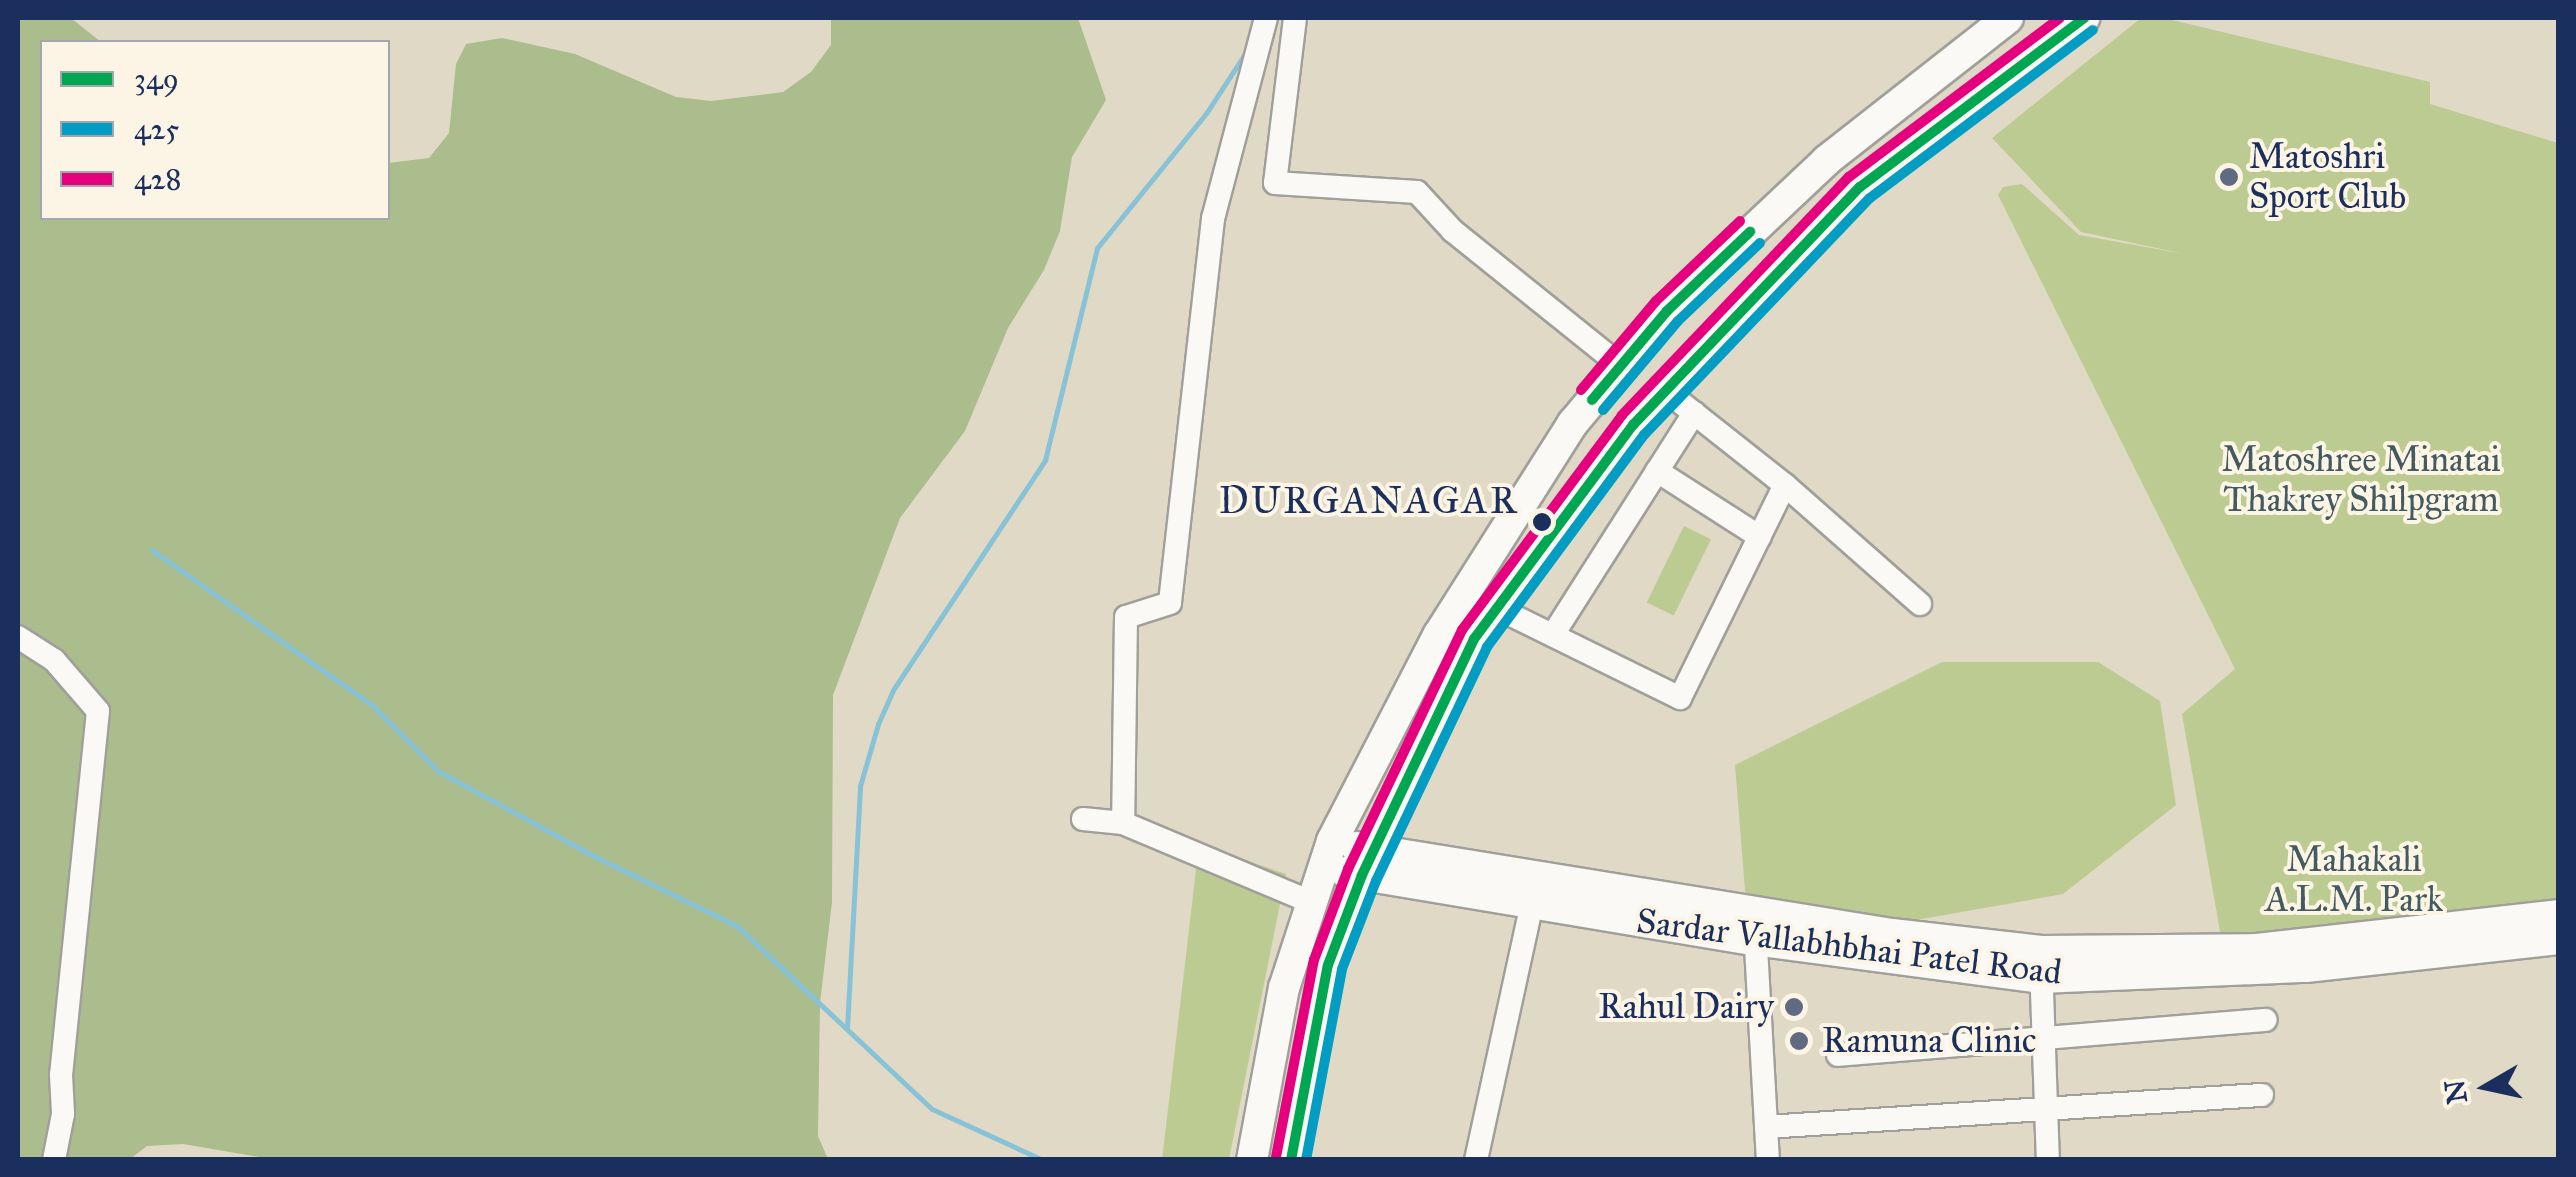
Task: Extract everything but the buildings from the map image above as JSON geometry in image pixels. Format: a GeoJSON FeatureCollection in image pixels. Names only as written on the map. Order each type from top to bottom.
{"type":"FeatureCollection","features":[{"type":"Feature","properties":{"kind":"main road"},"geometry":{"type":"LineString","coordinates":[[1252,1160],[1284,988],[1327,854],[1439,634],[1573,423],[1666,311],[1827,160],[2008,18]]}},
{"type":"Feature","properties":{"kind":"main road"},"geometry":{"type":"LineString","coordinates":[[1290,1160],[1328,965],[1367,864],[1474,639],[1632,425],[1860,187],[2084,18]]}},
{"type":"Feature","properties":{"kind":"main road","name":"Sardar Vallabhbhai Patel Road"},"geometry":{"type":"LineString","coordinates":[[1327,854],[1367,864],[1755,926],[2040,965],[2306,967],[2558,939]]}},
{"type":"Feature","properties":{"kind":"main road","name":"Sardar Vallabhbhai Patel Road"},"geometry":{"type":"LineString","coordinates":[[2040,965],[2257,949],[2558,915]]}},
{"type":"Feature","properties":{"kind":"street"},"geometry":{"type":"LineString","coordinates":[[1123,823],[1126,617],[1170,603],[1213,220],[1266,18]]}},
{"type":"Feature","properties":{"kind":"street"},"geometry":{"type":"LineString","coordinates":[[1295,18],[1275,182],[1417,192],[1453,230],[1621,366]]}},
{"type":"Feature","properties":{"kind":"street"},"geometry":{"type":"LineString","coordinates":[[1666,391],[1785,485],[1920,604]]}},
{"type":"Feature","properties":{"kind":"street"},"geometry":{"type":"LineString","coordinates":[[1554,633],[1694,413]]}},
{"type":"Feature","properties":{"kind":"street"},"geometry":{"type":"LineString","coordinates":[[1657,471],[1760,537]]}},
{"type":"Feature","properties":{"kind":"street"},"geometry":{"type":"LineString","coordinates":[[1497,608],[1680,698],[1785,485]]}},
{"type":"Feature","properties":{"kind":"street"},"geometry":{"type":"LineString","coordinates":[[18,637],[54,660],[98,711],[61,1075],[63,1114],[54,1160]]}},
{"type":"Feature","properties":{"kind":"street"},"geometry":{"type":"LineString","coordinates":[[1084,820],[1123,823],[1312,902]]}},
{"type":"Feature","properties":{"kind":"street"},"geometry":{"type":"LineString","coordinates":[[1476,1160],[1535,889]]}},
{"type":"Feature","properties":{"kind":"street"},"geometry":{"type":"LineString","coordinates":[[1755,926],[1768,1160]]}},
{"type":"Feature","properties":{"kind":"street"},"geometry":{"type":"LineString","coordinates":[[2040,965],[2048,1160]]}},
{"type":"Feature","properties":{"kind":"street"},"geometry":{"type":"LineString","coordinates":[[1838,1055],[2266,1020]]}},
{"type":"Feature","properties":{"kind":"street"},"geometry":{"type":"LineString","coordinates":[[1766,1127],[2262,1095]]}},
{"type":"Feature","properties":{"kind":"green space"},"geometry":{"type":"Polygon","coordinates":[[[18,18],[71,18],[98,40],[40,40],[40,220],[390,220],[390,163],[429,158],[449,133],[456,64],[466,44],[502,38],[575,54],[676,97],[711,101],[783,92],[811,72],[831,45],[831,18],[1078,18],[1106,100],[1072,157],[1060,231],[1044,270],[1008,328],[965,431],[900,518],[833,695],[832,902],[820,1003],[818,1136],[828,1159],[277,1160],[183,1144],[147,1146],[130,1159],[18,1159],[18,18]]]}},
{"type":"Feature","properties":{"kind":"green space","name":"Matoshree Minatai Thakrey Shilpgram"},"geometry":{"type":"Polygon","coordinates":[[[2141,18],[2164,18],[2430,82],[2430,104],[2558,143],[2558,904],[2278,938],[2221,937],[2182,714],[2235,669],[1998,195],[2003,187],[2022,184],[2079,235],[2185,254],[2081,232],[1992,138],[2141,18]]]}},
{"type":"Feature","properties":{"kind":"green space"},"geometry":{"type":"Polygon","coordinates":[[[1684,526],[1711,539],[1674,616],[1647,602],[1684,526]]]}},
{"type":"Feature","properties":{"kind":"green space"},"geometry":{"type":"Polygon","coordinates":[[[1942,662],[2098,662],[2160,701],[2176,805],[2063,894],[1899,923],[1746,902],[1735,765],[1942,662]]]}},
{"type":"Feature","properties":{"kind":"green space"},"geometry":{"type":"Polygon","coordinates":[[[1199,844],[1286,874],[1229,1159],[1162,1160],[1199,844]]]}},
{"type":"Feature","properties":{"kind":"waterway"},"geometry":{"type":"LineString","coordinates":[[847,1028],[860,786],[878,724],[893,690],[1045,460],[1097,248],[1207,112],[1248,49]]}},
{"type":"Feature","properties":{"kind":"waterway"},"geometry":{"type":"LineString","coordinates":[[152,550],[372,705],[438,771],[594,856],[737,926],[932,1109],[1043,1160]]}},
{"type":"Feature","properties":{"kind":"transit line","name":"428"},"geometry":{"type":"LineString","coordinates":[[1276,1157],[1314,960],[1348,869],[1462,630],[1622,415],[1849,177],[2060,18]]}},
{"type":"Feature","properties":{"kind":"transit line","name":"349"},"geometry":{"type":"LineString","coordinates":[[1291,1160],[1328,965],[1362,875],[1474,639],[1633,425],[1860,187],[2084,18]]}},
{"type":"Feature","properties":{"kind":"transit line","name":"425"},"geometry":{"type":"LineString","coordinates":[[1306,1160],[1342,969],[1376,881],[1487,647],[1644,435],[1870,198],[2093,30]]}},
{"type":"Feature","properties":{"kind":"transit line","name":"428"},"geometry":{"type":"LineString","coordinates":[[1581,390],[1656,301],[1740,221]]}},
{"type":"Feature","properties":{"kind":"transit line","name":"349"},"geometry":{"type":"LineString","coordinates":[[1592,400],[1667,311],[1750,232]]}},
{"type":"Feature","properties":{"kind":"transit line","name":"425"},"geometry":{"type":"LineString","coordinates":[[1603,410],[1678,321],[1760,243]]}},
{"type":"Feature","properties":{"kind":"place","name":"Matoshri Sport Club"},"geometry":{"type":"Point","coordinates":[2229,177]}},
{"type":"Feature","properties":{"kind":"place","name":"Rahul Dairy"},"geometry":{"type":"Point","coordinates":[1794,1007]}},
{"type":"Feature","properties":{"kind":"place","name":"Ramuna Clinic"},"geometry":{"type":"Point","coordinates":[1799,1041]}},
{"type":"Feature","properties":{"kind":"district","name":"DURGANAGAR"},"geometry":{"type":"Point","coordinates":[1369,501]}},
{"type":"Feature","properties":{"kind":"park label","name":"Mahakali A.L.M. Park"},"geometry":{"type":"Point","coordinates":[2354,880]}}]}
